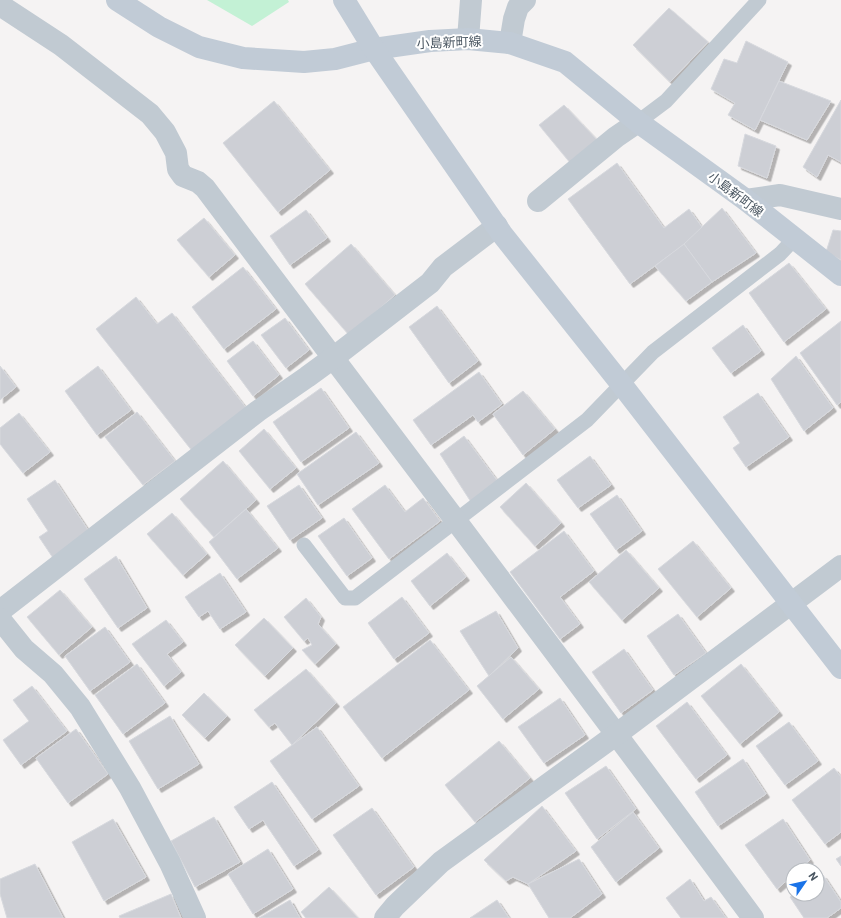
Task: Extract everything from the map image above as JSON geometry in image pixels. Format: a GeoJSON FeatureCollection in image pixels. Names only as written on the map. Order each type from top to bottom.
{"type":"FeatureCollection","features":[{"type":"Feature","properties":{"kind":"street","name":"小島新町線"},"geometry":{"type":"LineString","coordinates":[[117,0],[159,28],[199,47],[243,58],[304,62],[335,59],[374,49],[430,41],[468,39],[510,44],[565,62],[638,122],[746,200],[841,275]]}},
{"type":"Feature","properties":{"kind":"street"},"geometry":{"type":"LineString","coordinates":[[344,0],[374,49],[497,226],[841,668]]}},
{"type":"Feature","properties":{"kind":"street"},"geometry":{"type":"LineString","coordinates":[[468,39],[471,0]]}},
{"type":"Feature","properties":{"kind":"street"},"geometry":{"type":"LineString","coordinates":[[510,44],[514,19],[518,7],[525,0]]}},
{"type":"Feature","properties":{"kind":"street"},"geometry":{"type":"LineString","coordinates":[[0,5],[61,45],[150,114],[165,132],[176,153],[178,169],[183,176],[198,182],[205,188],[754,918]]}},
{"type":"Feature","properties":{"kind":"street"},"geometry":{"type":"LineString","coordinates":[[538,201],[616,137],[638,122]]}},
{"type":"Feature","properties":{"kind":"street"},"geometry":{"type":"LineString","coordinates":[[746,200],[780,195],[841,209]]}},
{"type":"Feature","properties":{"kind":"street"},"geometry":{"type":"LineString","coordinates":[[0,611],[258,411],[333,358],[430,283],[443,267],[497,226]]}},
{"type":"Feature","properties":{"kind":"street"},"geometry":{"type":"LineString","coordinates":[[385,918],[395,906],[441,862],[617,734],[841,566]]}},
{"type":"Feature","properties":{"kind":"street"},"geometry":{"type":"LineString","coordinates":[[0,619],[24,649],[53,674],[80,706],[130,788],[170,863],[195,918]]}},
{"type":"Feature","properties":{"kind":"lane"},"geometry":{"type":"LineString","coordinates":[[638,122],[666,101],[759,0]]}},
{"type":"Feature","properties":{"kind":"lane"},"geometry":{"type":"LineString","coordinates":[[304,545],[345,598],[355,598],[587,420],[622,386],[653,352],[780,254],[794,239]]}},
{"type":"Feature","properties":{"kind":"green space"},"geometry":{"type":"Polygon","coordinates":[[[207,0],[288,0],[289,2],[252,26],[207,0]]]}},
{"type":"Feature","properties":{"kind":"building"},"geometry":{"type":"Polygon","coordinates":[[[669,8],[708,42],[670,82],[633,45],[669,8]]]}},
{"type":"Feature","properties":{"kind":"building"},"geometry":{"type":"Polygon","coordinates":[[[746,41],[788,62],[755,130],[728,115],[735,103],[711,89],[724,59],[737,63],[746,41]]]}},
{"type":"Feature","properties":{"kind":"building"},"geometry":{"type":"Polygon","coordinates":[[[779,81],[831,101],[807,140],[760,120],[779,81]]]}},
{"type":"Feature","properties":{"kind":"building"},"geometry":{"type":"Polygon","coordinates":[[[841,100],[841,162],[828,155],[817,177],[803,167],[841,100]]]}},
{"type":"Feature","properties":{"kind":"building"},"geometry":{"type":"Polygon","coordinates":[[[274,101],[330,170],[278,212],[223,143],[274,101]]]}},
{"type":"Feature","properties":{"kind":"building"},"geometry":{"type":"Polygon","coordinates":[[[564,105],[600,143],[572,165],[539,125],[564,105]]]}},
{"type":"Feature","properties":{"kind":"building"},"geometry":{"type":"Polygon","coordinates":[[[745,134],[776,146],[767,178],[738,166],[745,134]]]}},
{"type":"Feature","properties":{"kind":"building"},"geometry":{"type":"Polygon","coordinates":[[[617,163],[664,228],[689,209],[704,230],[630,284],[568,199],[617,163]]]}},
{"type":"Feature","properties":{"kind":"building"},"geometry":{"type":"Polygon","coordinates":[[[722,208],[756,253],[712,282],[684,244],[722,208]]]}},
{"type":"Feature","properties":{"kind":"building"},"geometry":{"type":"Polygon","coordinates":[[[306,210],[327,238],[290,265],[270,236],[306,210]]]}},
{"type":"Feature","properties":{"kind":"building"},"geometry":{"type":"Polygon","coordinates":[[[204,218],[235,255],[209,277],[177,240],[204,218]]]}},
{"type":"Feature","properties":{"kind":"building"},"geometry":{"type":"Polygon","coordinates":[[[833,230],[841,231],[841,260],[826,252],[833,230]]]}},
{"type":"Feature","properties":{"kind":"building"},"geometry":{"type":"Polygon","coordinates":[[[351,244],[395,295],[349,335],[305,284],[351,244]]]}},
{"type":"Feature","properties":{"kind":"building"},"geometry":{"type":"Polygon","coordinates":[[[684,244],[712,282],[686,301],[655,266],[684,244]]]}},
{"type":"Feature","properties":{"kind":"building"},"geometry":{"type":"Polygon","coordinates":[[[789,263],[826,309],[784,342],[749,293],[789,263]]]}},
{"type":"Feature","properties":{"kind":"building"},"geometry":{"type":"Polygon","coordinates":[[[243,267],[276,309],[224,349],[192,307],[243,267]]]}},
{"type":"Feature","properties":{"kind":"building"},"geometry":{"type":"Polygon","coordinates":[[[136,297],[157,324],[172,313],[247,409],[193,452],[96,329],[136,297]]]}},
{"type":"Feature","properties":{"kind":"building"},"geometry":{"type":"Polygon","coordinates":[[[437,306],[478,361],[449,383],[409,327],[437,306]]]}},
{"type":"Feature","properties":{"kind":"building"},"geometry":{"type":"Polygon","coordinates":[[[285,318],[309,350],[286,368],[261,335],[285,318]]]}},
{"type":"Feature","properties":{"kind":"building"},"geometry":{"type":"Polygon","coordinates":[[[841,321],[841,402],[837,405],[800,353],[841,321]]]}},
{"type":"Feature","properties":{"kind":"building"},"geometry":{"type":"Polygon","coordinates":[[[743,325],[761,351],[731,373],[712,348],[743,325]]]}},
{"type":"Feature","properties":{"kind":"building"},"geometry":{"type":"Polygon","coordinates":[[[253,341],[279,375],[253,396],[227,361],[253,341]]]}},
{"type":"Feature","properties":{"kind":"building"},"geometry":{"type":"Polygon","coordinates":[[[796,356],[833,408],[804,431],[771,379],[796,356]]]}},
{"type":"Feature","properties":{"kind":"building"},"geometry":{"type":"Polygon","coordinates":[[[0,366],[16,387],[0,400],[0,366]]]}},
{"type":"Feature","properties":{"kind":"building"},"geometry":{"type":"Polygon","coordinates":[[[98,366],[131,410],[97,435],[65,391],[98,366]]]}},
{"type":"Feature","properties":{"kind":"building"},"geometry":{"type":"Polygon","coordinates":[[[479,372],[502,404],[478,422],[473,415],[431,445],[413,420],[479,372]]]}},
{"type":"Feature","properties":{"kind":"building"},"geometry":{"type":"Polygon","coordinates":[[[321,388],[349,428],[301,462],[273,422],[321,388]]]}},
{"type":"Feature","properties":{"kind":"building"},"geometry":{"type":"Polygon","coordinates":[[[523,391],[555,429],[523,455],[493,414],[523,391]]]}},
{"type":"Feature","properties":{"kind":"building"},"geometry":{"type":"Polygon","coordinates":[[[758,393],[789,437],[746,467],[733,448],[740,443],[723,417],[758,393]]]}},
{"type":"Feature","properties":{"kind":"building"},"geometry":{"type":"Polygon","coordinates":[[[137,412],[175,461],[143,485],[105,437],[137,412]]]}},
{"type":"Feature","properties":{"kind":"building"},"geometry":{"type":"Polygon","coordinates":[[[19,413],[50,452],[23,473],[0,444],[0,428],[19,413]]]}},
{"type":"Feature","properties":{"kind":"building"},"geometry":{"type":"Polygon","coordinates":[[[264,429],[296,468],[270,489],[239,451],[264,429]]]}},
{"type":"Feature","properties":{"kind":"building"},"geometry":{"type":"Polygon","coordinates":[[[356,432],[379,463],[318,505],[297,474],[356,432]]]}},
{"type":"Feature","properties":{"kind":"building"},"geometry":{"type":"Polygon","coordinates":[[[464,436],[499,483],[471,502],[440,454],[464,436]]]}},
{"type":"Feature","properties":{"kind":"building"},"geometry":{"type":"Polygon","coordinates":[[[590,456],[611,485],[578,508],[557,480],[590,456]]]}},
{"type":"Feature","properties":{"kind":"building"},"geometry":{"type":"Polygon","coordinates":[[[223,461],[256,500],[214,537],[180,499],[223,461]]]}},
{"type":"Feature","properties":{"kind":"building"},"geometry":{"type":"Polygon","coordinates":[[[55,480],[90,533],[53,558],[39,537],[48,531],[27,499],[55,480]]]}},
{"type":"Feature","properties":{"kind":"building"},"geometry":{"type":"Polygon","coordinates":[[[526,483],[561,523],[535,546],[500,507],[526,483]]]}},
{"type":"Feature","properties":{"kind":"building"},"geometry":{"type":"Polygon","coordinates":[[[299,485],[322,518],[290,540],[267,506],[299,485]]]}},
{"type":"Feature","properties":{"kind":"building"},"geometry":{"type":"Polygon","coordinates":[[[385,485],[405,512],[423,498],[440,521],[389,559],[352,509],[385,485]]]}},
{"type":"Feature","properties":{"kind":"building"},"geometry":{"type":"Polygon","coordinates":[[[617,495],[642,531],[616,550],[590,514],[617,495]]]}},
{"type":"Feature","properties":{"kind":"building"},"geometry":{"type":"Polygon","coordinates":[[[246,509],[278,548],[237,579],[209,542],[246,509]]]}},
{"type":"Feature","properties":{"kind":"building"},"geometry":{"type":"Polygon","coordinates":[[[172,513],[207,554],[183,575],[147,534],[172,513]]]}},
{"type":"Feature","properties":{"kind":"building"},"geometry":{"type":"Polygon","coordinates":[[[344,518],[372,558],[347,576],[318,536],[344,518]]]}},
{"type":"Feature","properties":{"kind":"building"},"geometry":{"type":"Polygon","coordinates":[[[564,531],[594,571],[560,597],[580,624],[560,639],[510,572],[564,531]]]}},
{"type":"Feature","properties":{"kind":"building"},"geometry":{"type":"Polygon","coordinates":[[[693,541],[731,588],[697,617],[658,569],[693,541]]]}},
{"type":"Feature","properties":{"kind":"building"},"geometry":{"type":"Polygon","coordinates":[[[626,550],[659,588],[622,620],[589,582],[626,550]]]}},
{"type":"Feature","properties":{"kind":"building"},"geometry":{"type":"Polygon","coordinates":[[[447,553],[466,577],[430,606],[411,581],[447,553]]]}},
{"type":"Feature","properties":{"kind":"building"},"geometry":{"type":"Polygon","coordinates":[[[116,556],[147,608],[118,628],[84,579],[116,556]]]}},
{"type":"Feature","properties":{"kind":"building"},"geometry":{"type":"Polygon","coordinates":[[[220,573],[246,612],[220,629],[208,611],[199,617],[185,597],[220,573]]]}},
{"type":"Feature","properties":{"kind":"building"},"geometry":{"type":"Polygon","coordinates":[[[60,590],[92,627],[59,655],[27,617],[60,590]]]}},
{"type":"Feature","properties":{"kind":"building"},"geometry":{"type":"Polygon","coordinates":[[[402,597],[429,633],[394,659],[368,623],[402,597]]]}},
{"type":"Feature","properties":{"kind":"building"},"geometry":{"type":"Polygon","coordinates":[[[306,598],[321,617],[318,624],[336,644],[315,664],[302,650],[312,645],[308,638],[304,641],[284,617],[306,598]]]}},
{"type":"Feature","properties":{"kind":"building"},"geometry":{"type":"Polygon","coordinates":[[[496,611],[518,648],[489,676],[460,631],[496,611]]]}},
{"type":"Feature","properties":{"kind":"building"},"geometry":{"type":"Polygon","coordinates":[[[678,614],[706,653],[674,675],[647,636],[678,614]]]}},
{"type":"Feature","properties":{"kind":"building"},"geometry":{"type":"Polygon","coordinates":[[[264,618],[293,648],[265,676],[235,645],[264,618]]]}},
{"type":"Feature","properties":{"kind":"building"},"geometry":{"type":"Polygon","coordinates":[[[166,620],[183,642],[167,654],[181,672],[164,686],[132,644],[166,620]]]}},
{"type":"Feature","properties":{"kind":"building"},"geometry":{"type":"Polygon","coordinates":[[[105,627],[130,662],[90,691],[65,656],[105,627]]]}},
{"type":"Feature","properties":{"kind":"building"},"geometry":{"type":"Polygon","coordinates":[[[430,640],[469,690],[382,758],[343,707],[430,640]]]}},
{"type":"Feature","properties":{"kind":"building"},"geometry":{"type":"Polygon","coordinates":[[[624,649],[653,690],[621,713],[592,672],[624,649]]]}},
{"type":"Feature","properties":{"kind":"building"},"geometry":{"type":"Polygon","coordinates":[[[511,657],[539,689],[503,719],[477,686],[511,657]]]}},
{"type":"Feature","properties":{"kind":"building"},"geometry":{"type":"Polygon","coordinates":[[[137,664],[165,703],[123,734],[95,695],[137,664]]]}},
{"type":"Feature","properties":{"kind":"building"},"geometry":{"type":"Polygon","coordinates":[[[741,664],[779,712],[740,744],[701,696],[741,664]]]}},
{"type":"Feature","properties":{"kind":"building"},"geometry":{"type":"Polygon","coordinates":[[[306,669],[336,703],[292,745],[275,723],[269,727],[254,710],[306,669]]]}},
{"type":"Feature","properties":{"kind":"building"},"geometry":{"type":"Polygon","coordinates":[[[32,686],[67,731],[21,765],[3,740],[29,721],[13,700],[32,686]]]}},
{"type":"Feature","properties":{"kind":"building"},"geometry":{"type":"Polygon","coordinates":[[[204,693],[227,716],[205,738],[182,715],[204,693]]]}},
{"type":"Feature","properties":{"kind":"building"},"geometry":{"type":"Polygon","coordinates":[[[560,698],[585,735],[544,763],[518,727],[560,698]]]}},
{"type":"Feature","properties":{"kind":"building"},"geometry":{"type":"Polygon","coordinates":[[[687,702],[727,755],[696,779],[656,726],[687,702]]]}},
{"type":"Feature","properties":{"kind":"building"},"geometry":{"type":"Polygon","coordinates":[[[170,716],[199,764],[158,789],[129,741],[170,716]]]}},
{"type":"Feature","properties":{"kind":"building"},"geometry":{"type":"Polygon","coordinates":[[[789,722],[818,761],[785,785],[756,746],[789,722]]]}},
{"type":"Feature","properties":{"kind":"building"},"geometry":{"type":"Polygon","coordinates":[[[317,727],[359,786],[312,819],[270,761],[317,727]]]}},
{"type":"Feature","properties":{"kind":"building"},"geometry":{"type":"Polygon","coordinates":[[[76,729],[108,774],[68,803],[36,758],[76,729]]]}},
{"type":"Feature","properties":{"kind":"building"},"geometry":{"type":"Polygon","coordinates":[[[499,741],[530,778],[475,822],[445,785],[499,741]]]}},
{"type":"Feature","properties":{"kind":"building"},"geometry":{"type":"Polygon","coordinates":[[[743,759],[766,794],[718,826],[695,792],[743,759]]]}},
{"type":"Feature","properties":{"kind":"building"},"geometry":{"type":"Polygon","coordinates":[[[606,766],[636,809],[597,839],[565,793],[606,766]]]}},
{"type":"Feature","properties":{"kind":"building"},"geometry":{"type":"Polygon","coordinates":[[[834,768],[841,777],[841,832],[825,844],[792,800],[834,768]]]}},
{"type":"Feature","properties":{"kind":"building"},"geometry":{"type":"Polygon","coordinates":[[[272,782],[318,850],[294,866],[263,820],[249,829],[234,807],[272,782]]]}},
{"type":"Feature","properties":{"kind":"building"},"geometry":{"type":"Polygon","coordinates":[[[542,806],[576,851],[528,884],[513,877],[506,881],[484,860],[542,806]]]}},
{"type":"Feature","properties":{"kind":"building"},"geometry":{"type":"Polygon","coordinates":[[[372,808],[414,867],[376,895],[333,835],[372,808]]]}},
{"type":"Feature","properties":{"kind":"building"},"geometry":{"type":"Polygon","coordinates":[[[633,812],[659,848],[616,882],[591,847],[633,812]]]}},
{"type":"Feature","properties":{"kind":"building"},"geometry":{"type":"Polygon","coordinates":[[[214,817],[240,862],[195,887],[171,841],[214,817]]]}},
{"type":"Feature","properties":{"kind":"building"},"geometry":{"type":"Polygon","coordinates":[[[113,819],[146,877],[104,901],[72,842],[113,819]]]}},
{"type":"Feature","properties":{"kind":"building"},"geometry":{"type":"Polygon","coordinates":[[[783,819],[810,860],[808,862],[785,862],[785,882],[777,889],[745,845],[783,819]]]}},
{"type":"Feature","properties":{"kind":"building"},"geometry":{"type":"Polygon","coordinates":[[[268,849],[293,889],[253,914],[228,874],[268,849]]]}},
{"type":"Feature","properties":{"kind":"building"},"geometry":{"type":"Polygon","coordinates":[[[841,856],[841,866],[836,859],[841,856]]]}},
{"type":"Feature","properties":{"kind":"building"},"geometry":{"type":"Polygon","coordinates":[[[579,859],[602,894],[570,918],[549,918],[528,884],[579,859]]]}},
{"type":"Feature","properties":{"kind":"building"},"geometry":{"type":"Polygon","coordinates":[[[35,864],[63,918],[7,918],[0,894],[0,879],[35,864]]]}},
{"type":"Feature","properties":{"kind":"building"},"geometry":{"type":"Polygon","coordinates":[[[825,878],[841,902],[841,908],[827,918],[804,918],[793,902],[825,902],[825,878]]]}},
{"type":"Feature","properties":{"kind":"building"},"geometry":{"type":"Polygon","coordinates":[[[690,879],[704,901],[711,897],[726,918],[681,918],[666,898],[690,879]]]}},
{"type":"Feature","properties":{"kind":"building"},"geometry":{"type":"Polygon","coordinates":[[[329,887],[358,918],[306,918],[301,912],[329,887]]]}},
{"type":"Feature","properties":{"kind":"building"},"geometry":{"type":"Polygon","coordinates":[[[171,894],[181,918],[120,918],[119,916],[171,894]]]}},
{"type":"Feature","properties":{"kind":"building"},"geometry":{"type":"Polygon","coordinates":[[[290,900],[300,918],[259,918],[290,900]]]}},
{"type":"Feature","properties":{"kind":"building"},"geometry":{"type":"Polygon","coordinates":[[[497,900],[509,918],[470,918],[497,900]]]}}]}
